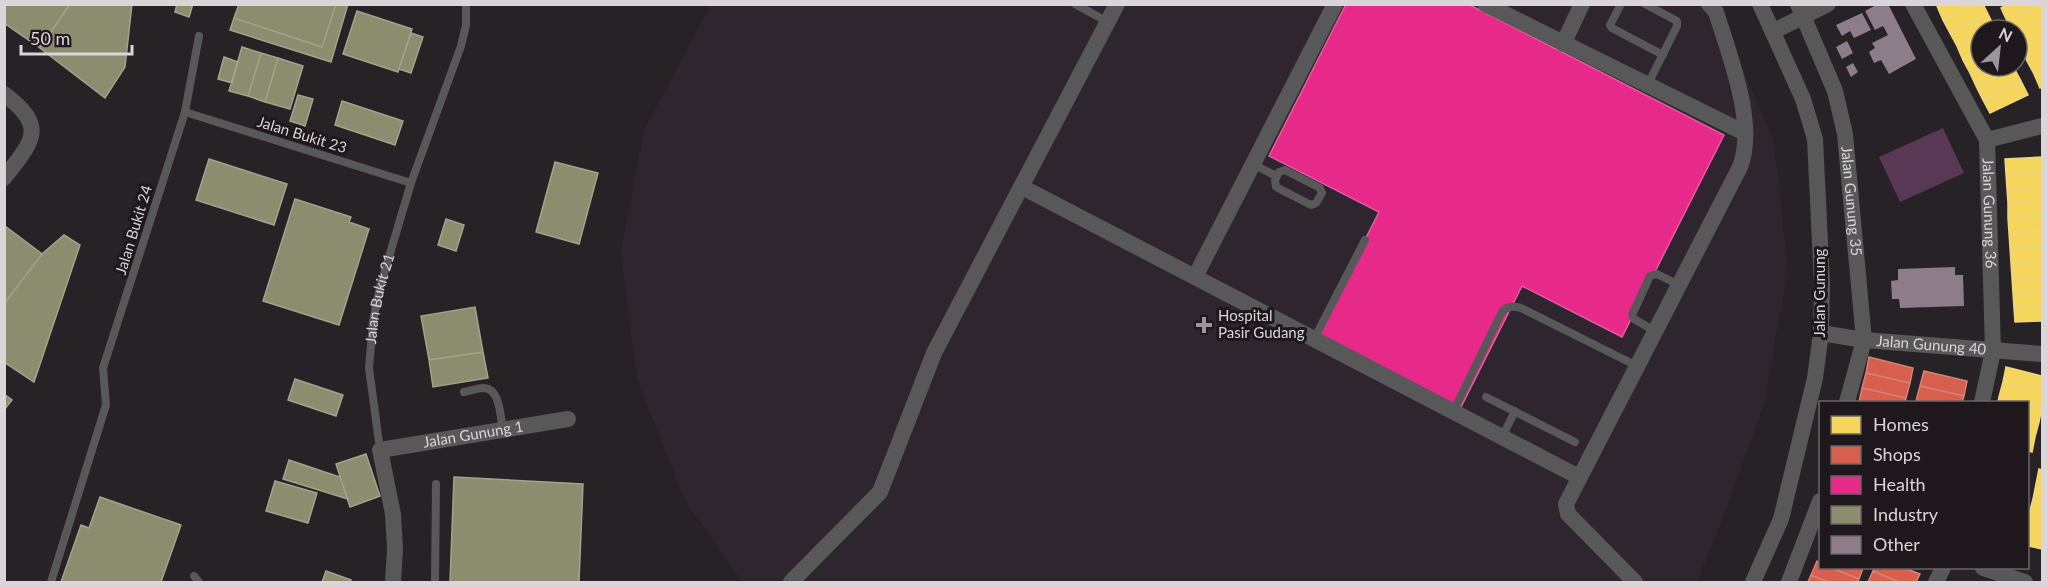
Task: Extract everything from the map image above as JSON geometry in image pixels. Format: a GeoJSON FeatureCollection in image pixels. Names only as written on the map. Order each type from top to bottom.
{"type":"FeatureCollection","features":[{"type":"Feature","properties":{"kind":"street"},"geometry":{"type":"LineString","coordinates":[[791,582],[880,492],[934,353],[1117,4]]}},
{"type":"Feature","properties":{"kind":"street"},"geometry":{"type":"LineString","coordinates":[[1195,277],[1335,4]]}},
{"type":"Feature","properties":{"kind":"street"},"geometry":{"type":"LineString","coordinates":[[1485,4],[1745,133]]}},
{"type":"Feature","properties":{"kind":"street"},"geometry":{"type":"LineString","coordinates":[[1563,44],[1582,4]]}},
{"type":"Feature","properties":{"kind":"street"},"geometry":{"type":"LineString","coordinates":[[1635,582],[1568,514],[1566,504],[1745,154],[1743,105],[1716,12],[1709,4]]}},
{"type":"Feature","properties":{"kind":"street","name":"Jalan Gunung"},"geometry":{"type":"LineString","coordinates":[[1753,582],[1781,519],[1815,378],[1821,333],[1822,284],[1815,139],[1803,99],[1761,4]]}},
{"type":"Feature","properties":{"kind":"street"},"geometry":{"type":"LineString","coordinates":[[1774,31],[1801,10],[1828,4]]}},
{"type":"Feature","properties":{"kind":"street","name":"Jalan Gunung 36"},"geometry":{"type":"LineString","coordinates":[[1913,4],[1986,140],[1993,351],[1982,401]]}},
{"type":"Feature","properties":{"kind":"street","name":"Jalan Gunung 35"},"geometry":{"type":"LineString","coordinates":[[1801,10],[1835,91],[1845,134],[1864,340],[1847,401]]}},
{"type":"Feature","properties":{"kind":"street"},"geometry":{"type":"LineString","coordinates":[[4,94],[22,107],[31,119],[32,131],[22,156],[4,178]]}},
{"type":"Feature","properties":{"kind":"street"},"geometry":{"type":"LineString","coordinates":[[1986,140],[2043,126]]}},
{"type":"Feature","properties":{"kind":"street"},"geometry":{"type":"LineString","coordinates":[[1022,187],[1579,477]]}},
{"type":"Feature","properties":{"kind":"street","name":"Jalan Gunung 40"},"geometry":{"type":"LineString","coordinates":[[1821,333],[1864,340],[2043,354]]}},
{"type":"Feature","properties":{"kind":"street","name":"Jalan Gunung 1"},"geometry":{"type":"LineString","coordinates":[[380,450],[568,419]]}},
{"type":"Feature","properties":{"kind":"street","name":"Jalan Bukit 21"},"geometry":{"type":"LineString","coordinates":[[380,450],[393,514],[396,549],[393,582]]}},
{"type":"Feature","properties":{"kind":"street"},"geometry":{"type":"LineString","coordinates":[[1789,582],[1819,506]]}},
{"type":"Feature","properties":{"kind":"street"},"geometry":{"type":"LineString","coordinates":[[1989,569],[2025,582]]}},
{"type":"Feature","properties":{"kind":"lane","name":"Jalan Bukit 21"},"geometry":{"type":"LineString","coordinates":[[380,450],[369,368],[373,321],[380,287],[411,183],[461,46],[466,25],[466,4]]}},
{"type":"Feature","properties":{"kind":"lane"},"geometry":{"type":"LineString","coordinates":[[1075,4],[1108,22]]}},
{"type":"Feature","properties":{"kind":"lane"},"geometry":{"type":"LineString","coordinates":[[1621,4],[1610,25],[1612,28],[1663,55]]}},
{"type":"Feature","properties":{"kind":"lane"},"geometry":{"type":"LineString","coordinates":[[1645,4],[1677,21],[1677,26],[1647,86]]}},
{"type":"Feature","properties":{"kind":"lane","name":"Jalan Bukit 24"},"geometry":{"type":"LineString","coordinates":[[51,582],[106,405],[102,375],[185,112],[199,36]]}},
{"type":"Feature","properties":{"kind":"lane","name":"Jalan Bukit 23"},"geometry":{"type":"LineString","coordinates":[[185,112],[411,183]]}},
{"type":"Feature","properties":{"kind":"lane"},"geometry":{"type":"LineString","coordinates":[[1253,165],[1276,176]]}},
{"type":"Feature","properties":{"kind":"lane"},"geometry":{"type":"LineString","coordinates":[[1285,170],[1320,188],[1322,193],[1316,203],[1311,205],[1276,187],[1274,182],[1276,176],[1285,170]]}},
{"type":"Feature","properties":{"kind":"lane"},"geometry":{"type":"LineString","coordinates":[[1314,339],[1365,240]]}},
{"type":"Feature","properties":{"kind":"lane"},"geometry":{"type":"LineString","coordinates":[[1655,331],[1634,319],[1632,315],[1650,276],[1657,274],[1679,285]]}},
{"type":"Feature","properties":{"kind":"lane"},"geometry":{"type":"LineString","coordinates":[[1453,412],[1506,308],[1521,308],[1637,366]]}},
{"type":"Feature","properties":{"kind":"lane"},"geometry":{"type":"LineString","coordinates":[[464,392],[484,388],[492,391],[497,398],[503,430]]}},
{"type":"Feature","properties":{"kind":"lane"},"geometry":{"type":"LineString","coordinates":[[1486,397],[1575,442]]}},
{"type":"Feature","properties":{"kind":"lane"},"geometry":{"type":"LineString","coordinates":[[1502,437],[1515,411]]}},
{"type":"Feature","properties":{"kind":"lane"},"geometry":{"type":"LineString","coordinates":[[435,582],[436,484]]}},
{"type":"Feature","properties":{"kind":"shaded area","name":"Hospital Pasir Gudang"},"geometry":{"type":"Polygon","coordinates":[[[1715,4],[1774,141],[1788,271],[1764,404],[1697,582],[742,582],[684,499],[637,379],[621,252],[644,130],[711,5],[1715,4]]]}},
{"type":"Feature","properties":{"kind":"shaded area"},"geometry":{"type":"Polygon","coordinates":[[[1943,128],[1964,173],[1900,202],[1879,157],[1943,128]]]}},
{"type":"Feature","properties":{"kind":"building: Homes"},"geometry":{"type":"Polygon","coordinates":[[[1940,4],[1974,4],[1943,20],[1937,6],[1940,4]]]}},
{"type":"Feature","properties":{"kind":"building: Homes"},"geometry":{"type":"Polygon","coordinates":[[[1974,4],[1983,4],[1988,14],[1980,18],[1969,18],[1969,24],[1950,33],[1943,20],[1974,4]]]}},
{"type":"Feature","properties":{"kind":"building: Homes"},"geometry":{"type":"Polygon","coordinates":[[[2007,4],[2041,4],[2013,18],[2006,18],[2001,8],[2007,4]]]}},
{"type":"Feature","properties":{"kind":"building: Homes"},"geometry":{"type":"Polygon","coordinates":[[[2042,4],[2042,20],[2029,27],[2029,18],[2013,18],[2042,4]]]}},
{"type":"Feature","properties":{"kind":"building: Homes"},"geometry":{"type":"Polygon","coordinates":[[[2042,20],[2042,37],[2029,44],[2029,27],[2042,20]]]}},
{"type":"Feature","properties":{"kind":"building: Homes"},"geometry":{"type":"Polygon","coordinates":[[[1969,24],[1969,40],[1957,46],[1950,33],[1969,24]]]}},
{"type":"Feature","properties":{"kind":"building: Homes"},"geometry":{"type":"Polygon","coordinates":[[[2042,37],[2042,54],[2029,60],[2029,44],[2042,37]]]}},
{"type":"Feature","properties":{"kind":"building: Homes"},"geometry":{"type":"Polygon","coordinates":[[[1969,40],[1969,57],[1963,60],[1957,46],[1969,40]]]}},
{"type":"Feature","properties":{"kind":"building: Homes"},"geometry":{"type":"Polygon","coordinates":[[[2042,54],[2042,70],[2034,74],[2029,60],[2042,54]]]}},
{"type":"Feature","properties":{"kind":"building: Homes"},"geometry":{"type":"Polygon","coordinates":[[[1969,57],[1969,71],[1963,60],[1969,57]]]}},
{"type":"Feature","properties":{"kind":"building: Homes"},"geometry":{"type":"Polygon","coordinates":[[[2042,70],[2042,87],[2040,88],[2034,74],[2042,70]]]}},
{"type":"Feature","properties":{"kind":"building: Homes"},"geometry":{"type":"Polygon","coordinates":[[[1972,78],[1993,78],[1976,86],[1972,78]]]}},
{"type":"Feature","properties":{"kind":"building: Homes"},"geometry":{"type":"Polygon","coordinates":[[[1993,78],[2019,78],[2021,81],[1983,100],[1976,86],[1993,78]]]}},
{"type":"Feature","properties":{"kind":"building: Homes"},"geometry":{"type":"Polygon","coordinates":[[[2021,81],[2028,95],[1990,113],[1983,100],[2021,81]]]}},
{"type":"Feature","properties":{"kind":"building: Homes"},"geometry":{"type":"Polygon","coordinates":[[[2042,157],[2042,172],[2006,174],[2005,159],[2042,157]]]}},
{"type":"Feature","properties":{"kind":"building: Homes"},"geometry":{"type":"Polygon","coordinates":[[[2042,172],[2042,187],[2007,189],[2006,174],[2042,172]]]}},
{"type":"Feature","properties":{"kind":"building: Homes"},"geometry":{"type":"Polygon","coordinates":[[[2042,187],[2042,201],[2008,203],[2007,189],[2042,187]]]}},
{"type":"Feature","properties":{"kind":"building: Homes"},"geometry":{"type":"Polygon","coordinates":[[[2042,201],[2042,216],[2008,218],[2008,203],[2042,201]]]}},
{"type":"Feature","properties":{"kind":"building: Homes"},"geometry":{"type":"Polygon","coordinates":[[[2042,216],[2042,231],[2009,233],[2008,218],[2042,216]]]}},
{"type":"Feature","properties":{"kind":"building: Homes"},"geometry":{"type":"Polygon","coordinates":[[[2042,231],[2042,246],[2010,248],[2009,233],[2042,231]]]}},
{"type":"Feature","properties":{"kind":"building: Homes"},"geometry":{"type":"Polygon","coordinates":[[[2042,246],[2042,261],[2011,263],[2010,248],[2042,246]]]}},
{"type":"Feature","properties":{"kind":"building: Homes"},"geometry":{"type":"Polygon","coordinates":[[[2042,261],[2042,276],[2012,278],[2011,263],[2042,261]]]}},
{"type":"Feature","properties":{"kind":"building: Homes"},"geometry":{"type":"Polygon","coordinates":[[[2042,276],[2042,291],[2013,293],[2012,278],[2042,276]]]}},
{"type":"Feature","properties":{"kind":"building: Homes"},"geometry":{"type":"Polygon","coordinates":[[[2042,291],[2042,306],[2014,308],[2013,293],[2042,291]]]}},
{"type":"Feature","properties":{"kind":"building: Homes"},"geometry":{"type":"Polygon","coordinates":[[[2042,306],[2042,321],[2015,322],[2014,308],[2042,306]]]}},
{"type":"Feature","properties":{"kind":"building: Homes"},"geometry":{"type":"Polygon","coordinates":[[[2006,367],[2042,376],[2042,391],[2003,382],[2006,367]]]}},
{"type":"Feature","properties":{"kind":"building: Homes"},"geometry":{"type":"Polygon","coordinates":[[[2003,382],[2042,391],[2042,407],[2029,404],[2029,401],[1999,397],[2003,382]]]}},
{"type":"Feature","properties":{"kind":"building: Homes"},"geometry":{"type":"Polygon","coordinates":[[[1999,397],[2017,401],[1998,401],[1999,397]]]}},
{"type":"Feature","properties":{"kind":"building: Homes"},"geometry":{"type":"Polygon","coordinates":[[[2029,404],[2042,407],[2039,422],[2029,420],[2029,404]]]}},
{"type":"Feature","properties":{"kind":"building: Homes"},"geometry":{"type":"Polygon","coordinates":[[[2029,420],[2039,422],[2035,437],[2029,435],[2029,420]]]}},
{"type":"Feature","properties":{"kind":"building: Homes"},"geometry":{"type":"Polygon","coordinates":[[[2029,435],[2035,437],[2032,452],[2029,451],[2029,435]]]}},
{"type":"Feature","properties":{"kind":"building: Homes"},"geometry":{"type":"Polygon","coordinates":[[[2039,469],[2042,470],[2042,486],[2036,484],[2039,469]]]}},
{"type":"Feature","properties":{"kind":"building: Homes"},"geometry":{"type":"Polygon","coordinates":[[[2036,484],[2042,486],[2042,502],[2033,499],[2036,484]]]}},
{"type":"Feature","properties":{"kind":"building: Homes"},"geometry":{"type":"Polygon","coordinates":[[[2033,499],[2042,502],[2042,517],[2029,514],[2033,499]]]}},
{"type":"Feature","properties":{"kind":"building: Homes"},"geometry":{"type":"Polygon","coordinates":[[[2029,514],[2042,517],[2042,533],[2029,530],[2029,514]]]}},
{"type":"Feature","properties":{"kind":"building: Homes"},"geometry":{"type":"Polygon","coordinates":[[[2029,530],[2042,533],[2042,549],[2029,546],[2029,530]]]}},
{"type":"Feature","properties":{"kind":"building: Shops"},"geometry":{"type":"Polygon","coordinates":[[[1869,357],[1913,368],[1910,383],[1866,373],[1869,357]]]}},
{"type":"Feature","properties":{"kind":"building: Shops"},"geometry":{"type":"Polygon","coordinates":[[[1924,371],[1967,381],[1964,396],[1920,386],[1924,371]]]}},
{"type":"Feature","properties":{"kind":"building: Shops"},"geometry":{"type":"Polygon","coordinates":[[[1866,373],[1910,383],[1906,398],[1862,388],[1866,373]]]}},
{"type":"Feature","properties":{"kind":"building: Shops"},"geometry":{"type":"Polygon","coordinates":[[[1920,386],[1964,396],[1962,401],[1916,401],[1920,386]]]}},
{"type":"Feature","properties":{"kind":"building: Shops"},"geometry":{"type":"Polygon","coordinates":[[[1862,388],[1906,398],[1905,401],[1859,401],[1862,388]]]}},
{"type":"Feature","properties":{"kind":"building: Shops"},"geometry":{"type":"Polygon","coordinates":[[[1817,561],[1819,569],[1834,569],[1859,579],[1857,582],[1828,582],[1811,575],[1817,561]]]}},
{"type":"Feature","properties":{"kind":"building: Shops"},"geometry":{"type":"Polygon","coordinates":[[[1834,569],[1863,569],[1859,579],[1834,569]]]}},
{"type":"Feature","properties":{"kind":"building: Shops"},"geometry":{"type":"Polygon","coordinates":[[[1874,569],[1907,569],[1920,574],[1916,582],[1899,582],[1873,571],[1874,569]]]}},
{"type":"Feature","properties":{"kind":"building: Shops"},"geometry":{"type":"Polygon","coordinates":[[[1873,571],[1899,582],[1868,582],[1873,571]]]}},
{"type":"Feature","properties":{"kind":"building: Shops"},"geometry":{"type":"Polygon","coordinates":[[[1811,575],[1828,582],[1808,582],[1811,575]]]}},
{"type":"Feature","properties":{"kind":"building: Health"},"geometry":{"type":"Polygon","coordinates":[[[1346,4],[1468,4],[1724,135],[1622,337],[1522,286],[1460,409],[1316,336],[1379,212],[1269,156],[1346,4]]]}},
{"type":"Feature","properties":{"kind":"building: Industry"},"geometry":{"type":"Polygon","coordinates":[[[4,4],[70,4],[40,48],[4,23],[4,4]]]}},
{"type":"Feature","properties":{"kind":"building: Industry"},"geometry":{"type":"Polygon","coordinates":[[[70,4],[132,4],[125,67],[105,98],[40,48],[70,4]]]}},
{"type":"Feature","properties":{"kind":"building: Industry"},"geometry":{"type":"Polygon","coordinates":[[[177,4],[193,4],[189,17],[175,12],[177,4]]]}},
{"type":"Feature","properties":{"kind":"building: Industry"},"geometry":{"type":"Polygon","coordinates":[[[239,4],[336,4],[322,47],[234,18],[239,4]]]}},
{"type":"Feature","properties":{"kind":"building: Industry"},"geometry":{"type":"Polygon","coordinates":[[[336,4],[348,4],[331,62],[230,30],[234,18],[322,47],[336,4]]]}},
{"type":"Feature","properties":{"kind":"building: Industry"},"geometry":{"type":"Polygon","coordinates":[[[357,11],[412,29],[398,72],[343,54],[357,11]]]}},
{"type":"Feature","properties":{"kind":"building: Industry"},"geometry":{"type":"Polygon","coordinates":[[[411,33],[423,37],[411,73],[399,69],[411,33]]]}},
{"type":"Feature","properties":{"kind":"building: Industry"},"geometry":{"type":"Polygon","coordinates":[[[242,47],[261,53],[248,96],[229,91],[242,47]]]}},
{"type":"Feature","properties":{"kind":"building: Industry"},"geometry":{"type":"Polygon","coordinates":[[[261,53],[278,58],[265,102],[248,96],[261,53]]]}},
{"type":"Feature","properties":{"kind":"building: Industry"},"geometry":{"type":"Polygon","coordinates":[[[224,57],[238,62],[232,83],[218,79],[224,57]]]}},
{"type":"Feature","properties":{"kind":"building: Industry"},"geometry":{"type":"Polygon","coordinates":[[[278,58],[303,66],[290,109],[265,102],[278,58]]]}},
{"type":"Feature","properties":{"kind":"building: Industry"},"geometry":{"type":"Polygon","coordinates":[[[298,95],[313,99],[305,126],[290,121],[298,95]]]}},
{"type":"Feature","properties":{"kind":"building: Industry"},"geometry":{"type":"Polygon","coordinates":[[[342,101],[403,121],[395,145],[335,125],[342,101]]]}},
{"type":"Feature","properties":{"kind":"building: Industry"},"geometry":{"type":"Polygon","coordinates":[[[209,159],[287,184],[274,225],[196,200],[209,159]]]}},
{"type":"Feature","properties":{"kind":"building: Industry"},"geometry":{"type":"Polygon","coordinates":[[[555,162],[598,173],[579,244],[536,232],[555,162]]]}},
{"type":"Feature","properties":{"kind":"building: Industry"},"geometry":{"type":"Polygon","coordinates":[[[295,199],[351,217],[349,222],[369,229],[339,325],[263,301],[295,199]]]}},
{"type":"Feature","properties":{"kind":"building: Industry"},"geometry":{"type":"Polygon","coordinates":[[[446,219],[464,225],[456,251],[438,245],[446,219]]]}},
{"type":"Feature","properties":{"kind":"building: Industry"},"geometry":{"type":"Polygon","coordinates":[[[4,226],[42,254],[4,304],[4,226]]]}},
{"type":"Feature","properties":{"kind":"building: Industry"},"geometry":{"type":"Polygon","coordinates":[[[64,235],[80,245],[34,382],[4,362],[4,304],[42,254],[64,235]]]}},
{"type":"Feature","properties":{"kind":"building: Industry"},"geometry":{"type":"Polygon","coordinates":[[[475,307],[483,352],[429,360],[421,316],[475,307]]]}},
{"type":"Feature","properties":{"kind":"building: Industry"},"geometry":{"type":"Polygon","coordinates":[[[483,352],[488,378],[433,387],[429,360],[483,352]]]}},
{"type":"Feature","properties":{"kind":"building: Industry"},"geometry":{"type":"Polygon","coordinates":[[[295,379],[343,395],[336,416],[288,400],[295,379]]]}},
{"type":"Feature","properties":{"kind":"building: Industry"},"geometry":{"type":"Polygon","coordinates":[[[4,394],[12,400],[4,410],[4,394]]]}},
{"type":"Feature","properties":{"kind":"building: Industry"},"geometry":{"type":"Polygon","coordinates":[[[366,454],[380,496],[350,507],[336,464],[366,454]]]}},
{"type":"Feature","properties":{"kind":"building: Industry"},"geometry":{"type":"Polygon","coordinates":[[[289,460],[340,477],[348,499],[283,479],[289,460]]]}},
{"type":"Feature","properties":{"kind":"building: Industry"},"geometry":{"type":"Polygon","coordinates":[[[454,477],[583,484],[579,582],[450,582],[454,477]]]}},
{"type":"Feature","properties":{"kind":"building: Industry"},"geometry":{"type":"Polygon","coordinates":[[[275,481],[317,493],[308,523],[266,511],[275,481]]]}},
{"type":"Feature","properties":{"kind":"building: Industry"},"geometry":{"type":"Polygon","coordinates":[[[100,497],[181,525],[161,582],[61,582],[81,525],[89,528],[100,497]]]}},
{"type":"Feature","properties":{"kind":"building: Industry"},"geometry":{"type":"Polygon","coordinates":[[[326,571],[351,580],[350,582],[322,582],[326,571]]]}},
{"type":"Feature","properties":{"kind":"building: Other"},"geometry":{"type":"Polygon","coordinates":[[[1878,4],[1888,4],[1916,59],[1889,74],[1881,60],[1874,63],[1869,52],[1875,48],[1872,43],[1888,35],[1883,26],[1875,30],[1865,11],[1878,4]]]}},
{"type":"Feature","properties":{"kind":"building: Other"},"geometry":{"type":"Polygon","coordinates":[[[1862,13],[1871,30],[1854,38],[1850,31],[1842,36],[1836,25],[1862,13]]]}},
{"type":"Feature","properties":{"kind":"building: Other"},"geometry":{"type":"Polygon","coordinates":[[[1847,41],[1853,53],[1842,59],[1836,47],[1847,41]]]}},
{"type":"Feature","properties":{"kind":"building: Other"},"geometry":{"type":"Polygon","coordinates":[[[1853,63],[1858,72],[1851,77],[1846,67],[1853,63]]]}},
{"type":"Feature","properties":{"kind":"building: Other"},"geometry":{"type":"Polygon","coordinates":[[[1955,267],[1955,275],[1963,275],[1964,306],[1900,308],[1899,299],[1892,299],[1891,281],[1898,280],[1898,269],[1955,267]]]}},
{"type":"Feature","properties":{"kind":"place","name":"Hospital Pasir Gudang"},"geometry":{"type":"Point","coordinates":[1204,325]}}]}
